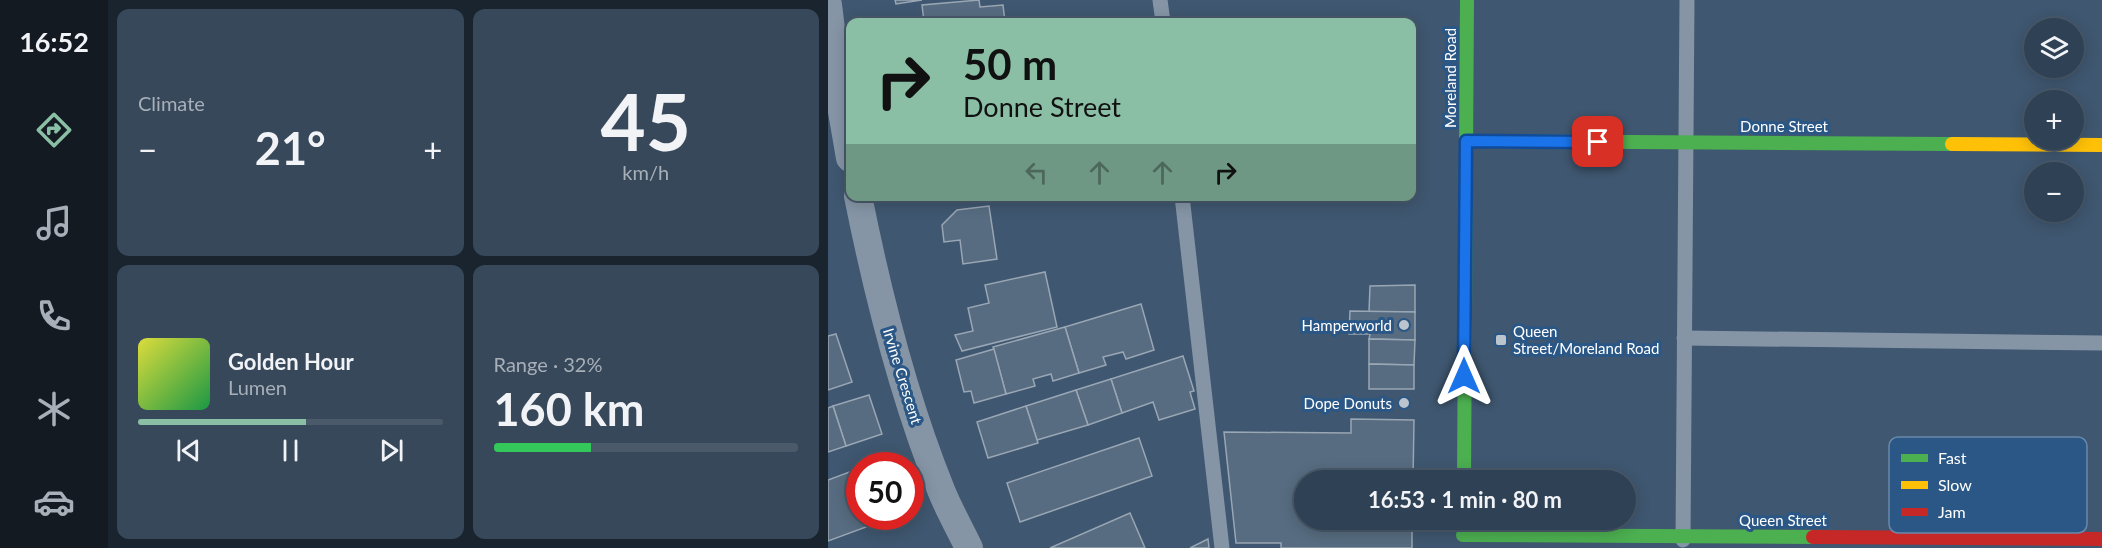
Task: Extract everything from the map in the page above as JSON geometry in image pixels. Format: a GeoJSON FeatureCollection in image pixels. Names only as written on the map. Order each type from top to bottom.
{"type":"FeatureCollection","features":[{"type":"Feature","properties":{"kind":"street","name":"Moreland Road"},"geometry":{"type":"LineString","coordinates":[[1464,470],[1467,0]]}},
{"type":"Feature","properties":{"kind":"street"},"geometry":{"type":"LineString","coordinates":[[828,5],[846,135]]}},
{"type":"Feature","properties":{"kind":"street","name":"Donne Street"},"geometry":{"type":"LineString","coordinates":[[1466,141],[2102,145]]}},
{"type":"Feature","properties":{"kind":"street","name":"Irvine Crescent"},"geometry":{"type":"LineString","coordinates":[[859,201],[871,261],[891,339],[915,417],[942,491],[969,548]]}},
{"type":"Feature","properties":{"kind":"street","name":"Queen Street"},"geometry":{"type":"LineString","coordinates":[[1463,542],[2102,539]]}},
{"type":"Feature","properties":{"kind":"lane"},"geometry":{"type":"LineString","coordinates":[[1160,0],[1162,18]]}},
{"type":"Feature","properties":{"kind":"lane"},"geometry":{"type":"LineString","coordinates":[[1683,542],[1687,0]]}},
{"type":"Feature","properties":{"kind":"lane"},"geometry":{"type":"LineString","coordinates":[[1183,201],[1222,548]]}},
{"type":"Feature","properties":{"kind":"lane"},"geometry":{"type":"LineString","coordinates":[[1684,338],[2102,343]]}},
{"type":"Feature","properties":{"kind":"building"},"geometry":{"type":"Polygon","coordinates":[[[895,0],[922,0],[896,4],[895,0]]]}},
{"type":"Feature","properties":{"kind":"building"},"geometry":{"type":"Polygon","coordinates":[[[979,0],[980,7],[1003,5],[1005,18],[924,18],[922,5],[979,0]]]}},
{"type":"Feature","properties":{"kind":"building"},"geometry":{"type":"Polygon","coordinates":[[[989,206],[997,259],[963,264],[960,240],[944,242],[942,225],[957,210],[989,206]]]}},
{"type":"Feature","properties":{"kind":"building"},"geometry":{"type":"Polygon","coordinates":[[[1045,272],[1057,327],[962,351],[955,335],[973,331],[968,308],[989,303],[985,285],[1045,272]]]}},
{"type":"Feature","properties":{"kind":"building"},"geometry":{"type":"Polygon","coordinates":[[[1415,285],[1415,312],[1369,312],[1370,286],[1415,285]]]}},
{"type":"Feature","properties":{"kind":"building"},"geometry":{"type":"Polygon","coordinates":[[[1141,304],[1154,350],[1126,359],[1123,352],[1103,357],[1106,365],[1079,373],[1065,327],[1141,304]]]}},
{"type":"Feature","properties":{"kind":"building"},"geometry":{"type":"Polygon","coordinates":[[[1350,311],[1415,312],[1415,340],[1369,339],[1370,334],[1349,334],[1350,311]]]}},
{"type":"Feature","properties":{"kind":"building"},"geometry":{"type":"Polygon","coordinates":[[[1065,327],[1079,373],[1053,381],[1051,374],[1033,379],[1035,386],[1006,394],[993,347],[1065,327]]]}},
{"type":"Feature","properties":{"kind":"building"},"geometry":{"type":"Polygon","coordinates":[[[836,334],[852,382],[828,390],[828,336],[836,334]]]}},
{"type":"Feature","properties":{"kind":"building"},"geometry":{"type":"Polygon","coordinates":[[[1369,339],[1415,340],[1414,365],[1369,364],[1369,339]]]}},
{"type":"Feature","properties":{"kind":"building"},"geometry":{"type":"Polygon","coordinates":[[[994,349],[1006,394],[974,403],[971,391],[964,392],[956,360],[994,349]]]}},
{"type":"Feature","properties":{"kind":"building"},"geometry":{"type":"Polygon","coordinates":[[[1183,356],[1194,391],[1190,392],[1195,409],[1159,420],[1153,402],[1122,413],[1111,379],[1183,356]]]}},
{"type":"Feature","properties":{"kind":"building"},"geometry":{"type":"Polygon","coordinates":[[[1369,364],[1414,365],[1414,389],[1369,389],[1369,364]]]}},
{"type":"Feature","properties":{"kind":"building"},"geometry":{"type":"Polygon","coordinates":[[[1111,379],[1122,413],[1088,425],[1076,390],[1111,379]]]}},
{"type":"Feature","properties":{"kind":"building"},"geometry":{"type":"Polygon","coordinates":[[[1076,390],[1088,425],[1037,440],[1026,406],[1076,390]]]}},
{"type":"Feature","properties":{"kind":"building"},"geometry":{"type":"Polygon","coordinates":[[[869,395],[882,434],[846,446],[833,406],[869,395]]]}},
{"type":"Feature","properties":{"kind":"building"},"geometry":{"type":"Polygon","coordinates":[[[833,406],[846,446],[828,452],[828,408],[833,406]]]}},
{"type":"Feature","properties":{"kind":"building"},"geometry":{"type":"Polygon","coordinates":[[[1026,406],[1038,443],[988,458],[977,422],[1026,406]]]}},
{"type":"Feature","properties":{"kind":"building"},"geometry":{"type":"Polygon","coordinates":[[[1351,419],[1414,420],[1413,470],[1294,470],[1294,530],[1412,530],[1412,548],[1281,548],[1281,543],[1236,543],[1224,432],[1351,433],[1351,419]]]}},
{"type":"Feature","properties":{"kind":"building"},"geometry":{"type":"Polygon","coordinates":[[[1139,438],[1152,476],[1020,522],[1007,483],[1139,438]]]}},
{"type":"Feature","properties":{"kind":"building"},"geometry":{"type":"Polygon","coordinates":[[[846,473],[846,530],[858,530],[828,541],[828,480],[846,473]]]}},
{"type":"Feature","properties":{"kind":"building"},"geometry":{"type":"Polygon","coordinates":[[[1130,513],[1145,548],[1050,548],[1130,513]]]}},
{"type":"Feature","properties":{"kind":"building"},"geometry":{"type":"Polygon","coordinates":[[[1208,539],[1209,548],[1190,548],[1208,539]]]}},
{"type":"Feature","properties":{"kind":"traffic: fast"},"geometry":{"type":"LineString","coordinates":[[1464,470],[1467,0]]}},
{"type":"Feature","properties":{"kind":"traffic: fast"},"geometry":{"type":"LineString","coordinates":[[1466,141],[1952,144]]}},
{"type":"Feature","properties":{"kind":"traffic: fast"},"geometry":{"type":"LineString","coordinates":[[1463,535],[1813,537]]}},
{"type":"Feature","properties":{"kind":"traffic: slow"},"geometry":{"type":"LineString","coordinates":[[1952,144],[2102,145]]}},
{"type":"Feature","properties":{"kind":"traffic: jam"},"geometry":{"type":"LineString","coordinates":[[1813,537],[2102,539]]}},
{"type":"Feature","properties":{"kind":"place","name":"Hamperworld"},"geometry":{"type":"Point","coordinates":[1404,325]}},
{"type":"Feature","properties":{"kind":"place","name":"Queen Street/Moreland Road"},"geometry":{"type":"Point","coordinates":[1501,340]}},
{"type":"Feature","properties":{"kind":"place","name":"Dope Donuts"},"geometry":{"type":"Point","coordinates":[1404,403]}},
{"type":"Feature","properties":{"kind":"route"},"geometry":{"type":"LineString","coordinates":[[1464,376],[1466,141],[1598,142]]}}]}
